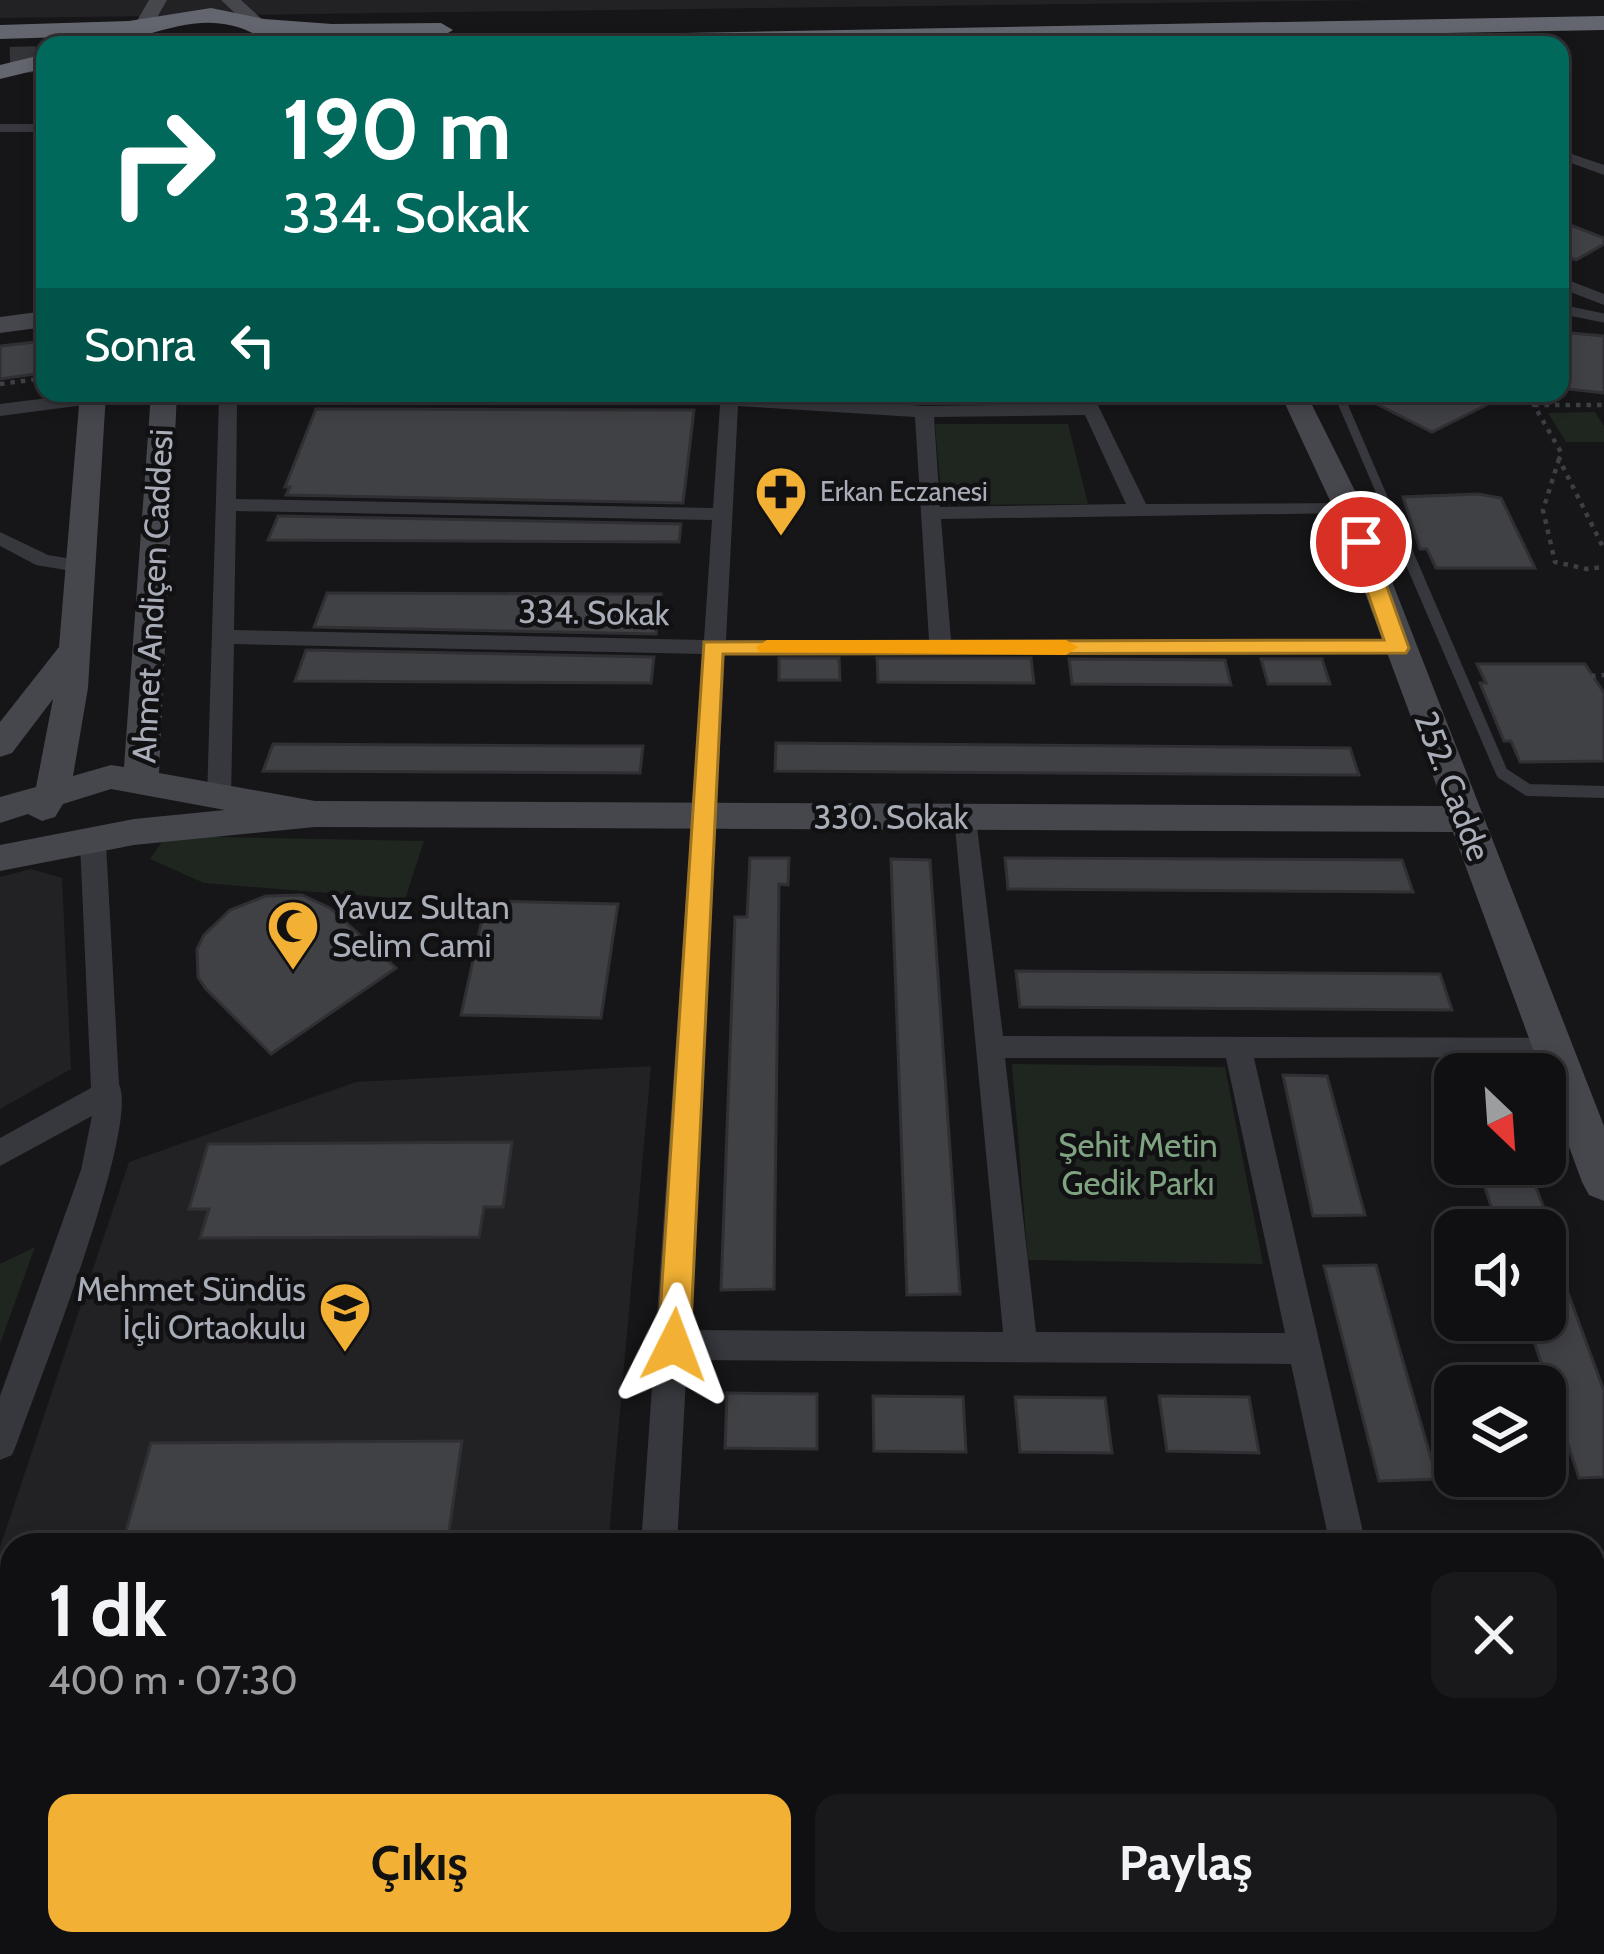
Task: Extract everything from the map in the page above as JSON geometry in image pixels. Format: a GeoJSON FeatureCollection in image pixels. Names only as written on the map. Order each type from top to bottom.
{"type":"FeatureCollection","features":[{"type":"Feature","properties":{"kind":"highway"},"geometry":{"type":"LineString","coordinates":[[64,36],[138,17],[206,16],[264,32],[1187,23],[1340,36]]}},
{"type":"Feature","properties":{"kind":"highway"},"geometry":{"type":"LineString","coordinates":[[112,36],[138,17]]}},
{"type":"Feature","properties":{"kind":"highway"},"geometry":{"type":"LineString","coordinates":[[1394,36],[1604,22]]}},
{"type":"Feature","properties":{"kind":"highway"},"geometry":{"type":"LineString","coordinates":[[322,36],[332,31]]}},
{"type":"Feature","properties":{"kind":"highway"},"geometry":{"type":"LineString","coordinates":[[1569,36],[1604,36]]}},
{"type":"Feature","properties":{"kind":"highway"},"geometry":{"type":"LineString","coordinates":[[10,50],[36,66]]}},
{"type":"Feature","properties":{"kind":"main road"},"geometry":{"type":"LineString","coordinates":[[138,17],[158,0]]}},
{"type":"Feature","properties":{"kind":"main road"},"geometry":{"type":"LineString","coordinates":[[230,0],[264,32]]}},
{"type":"Feature","properties":{"kind":"main road"},"geometry":{"type":"LineString","coordinates":[[0,325],[36,320]]}},
{"type":"Feature","properties":{"kind":"main road"},"geometry":{"type":"LineString","coordinates":[[50,848],[37,826],[38,813],[52,793],[73,688],[92,402]]}},
{"type":"Feature","properties":{"kind":"main road","name":"Ahmet Andiçen Caddesi"},"geometry":{"type":"LineString","coordinates":[[0,810],[94,779],[141,780],[163,402]]}},
{"type":"Feature","properties":{"kind":"main road","name":"252. Cadde"},"geometry":{"type":"LineString","coordinates":[[1297,402],[1348,508],[1604,1182]]}},
{"type":"Feature","properties":{"kind":"main road"},"geometry":{"type":"LineString","coordinates":[[0,745],[74,650]]}},
{"type":"Feature","properties":{"kind":"main road"},"geometry":{"type":"LineString","coordinates":[[0,858],[134,832],[151,800],[141,780]]}},
{"type":"Feature","properties":{"kind":"main road","name":"330. Sokak"},"geometry":{"type":"LineString","coordinates":[[141,780],[315,814]]}},
{"type":"Feature","properties":{"kind":"main road","name":"330. Sokak"},"geometry":{"type":"LineString","coordinates":[[134,832],[315,814],[1466,819]]}},
{"type":"Feature","properties":{"kind":"street"},"geometry":{"type":"LineString","coordinates":[[0,128],[36,128]]}},
{"type":"Feature","properties":{"kind":"street"},"geometry":{"type":"LineString","coordinates":[[1569,157],[1604,170]]}},
{"type":"Feature","properties":{"kind":"street"},"geometry":{"type":"LineString","coordinates":[[1569,286],[1604,300]]}},
{"type":"Feature","properties":{"kind":"street"},"geometry":{"type":"LineString","coordinates":[[0,410],[53,402]]}},
{"type":"Feature","properties":{"kind":"street"},"geometry":{"type":"LineString","coordinates":[[220,799],[228,402]]}},
{"type":"Feature","properties":{"kind":"street"},"geometry":{"type":"LineString","coordinates":[[660,1533],[729,402]]}},
{"type":"Feature","properties":{"kind":"street"},"geometry":{"type":"LineString","coordinates":[[794,402],[924,412],[1073,402]]}},
{"type":"Feature","properties":{"kind":"street"},"geometry":{"type":"LineString","coordinates":[[1088,402],[1137,507]]}},
{"type":"Feature","properties":{"kind":"street"},"geometry":{"type":"LineString","coordinates":[[924,412],[940,647]]}},
{"type":"Feature","properties":{"kind":"street"},"geometry":{"type":"LineString","coordinates":[[224,505],[719,514]]}},
{"type":"Feature","properties":{"kind":"street"},"geometry":{"type":"LineString","coordinates":[[931,513],[1348,508]]}},
{"type":"Feature","properties":{"kind":"street"},"geometry":{"type":"LineString","coordinates":[[0,538],[43,561],[83,567]]}},
{"type":"Feature","properties":{"kind":"street","name":"334. Sokak"},"geometry":{"type":"LineString","coordinates":[[221,637],[712,647],[1398,648]]}},
{"type":"Feature","properties":{"kind":"street"},"geometry":{"type":"LineString","coordinates":[[966,817],[1021,1347]]}},
{"type":"Feature","properties":{"kind":"street"},"geometry":{"type":"LineString","coordinates":[[0,1443],[103,1148],[109,1092],[93,843]]}},
{"type":"Feature","properties":{"kind":"street"},"geometry":{"type":"LineString","coordinates":[[1237,1046],[1345,1533]]}},
{"type":"Feature","properties":{"kind":"street"},"geometry":{"type":"LineString","coordinates":[[990,1047],[1552,1046]]}},
{"type":"Feature","properties":{"kind":"street"},"geometry":{"type":"LineString","coordinates":[[0,1154],[109,1092]]}},
{"type":"Feature","properties":{"kind":"street"},"geometry":{"type":"LineString","coordinates":[[674,1345],[1304,1349]]}},
{"type":"Feature","properties":{"kind":"lane"},"geometry":{"type":"LineString","coordinates":[[1569,311],[1604,318]]}},
{"type":"Feature","properties":{"kind":"lane"},"geometry":{"type":"LineString","coordinates":[[1342,402],[1502,773],[1528,790],[1604,792]]}},
{"type":"Feature","properties":{"kind":"path"},"geometry":{"type":"LineString","coordinates":[[0,384],[36,380]]}},
{"type":"Feature","properties":{"kind":"path"},"geometry":{"type":"LineString","coordinates":[[1532,402],[1562,454],[1540,506],[1555,562],[1587,569],[1604,567]]}},
{"type":"Feature","properties":{"kind":"path"},"geometry":{"type":"LineString","coordinates":[[1534,405],[1604,406]]}},
{"type":"Feature","properties":{"kind":"path"},"geometry":{"type":"LineString","coordinates":[[1559,459],[1604,549]]}},
{"type":"Feature","properties":{"kind":"path"},"geometry":{"type":"LineString","coordinates":[[1591,676],[1604,676]]}},
{"type":"Feature","properties":{"kind":"shaded area"},"geometry":{"type":"Polygon","coordinates":[[[0,0],[1383,0],[0,18],[0,0]]]}},
{"type":"Feature","properties":{"kind":"shaded area"},"geometry":{"type":"Polygon","coordinates":[[[31,869],[62,878],[71,1069],[0,1109],[0,877],[31,869]]]}},
{"type":"Feature","properties":{"kind":"shaded area","name":"Mehmet Sündüs İçli Ortaokulu"},"geometry":{"type":"Polygon","coordinates":[[[651,1066],[609,1533],[5,1533],[129,1162],[356,1082],[651,1066]]]}},
{"type":"Feature","properties":{"kind":"green space"},"geometry":{"type":"Polygon","coordinates":[[[1595,412],[1604,426],[1604,442],[1566,442],[1548,413],[1595,412]]]}},
{"type":"Feature","properties":{"kind":"green space"},"geometry":{"type":"Polygon","coordinates":[[[935,424],[1068,424],[1088,504],[942,505],[935,424]]]}},
{"type":"Feature","properties":{"kind":"green space"},"geometry":{"type":"Polygon","coordinates":[[[166,836],[424,841],[405,899],[204,883],[150,859],[166,836]]]}},
{"type":"Feature","properties":{"kind":"green space","name":"Şehit Metin Gedik Parkı"},"geometry":{"type":"Polygon","coordinates":[[[1012,1064],[1225,1067],[1263,1264],[1028,1260],[1012,1064]]]}},
{"type":"Feature","properties":{"kind":"green space"},"geometry":{"type":"Polygon","coordinates":[[[35,1247],[0,1344],[0,1264],[35,1247]]]}},
{"type":"Feature","properties":{"kind":"building"},"geometry":{"type":"Polygon","coordinates":[[[1569,224],[1604,238],[1604,244],[1576,260],[1569,257],[1569,224]]]}},
{"type":"Feature","properties":{"kind":"building"},"geometry":{"type":"Polygon","coordinates":[[[1569,333],[1604,336],[1604,393],[1569,389],[1569,333]]]}},
{"type":"Feature","properties":{"kind":"building"},"geometry":{"type":"Polygon","coordinates":[[[36,342],[36,374],[0,379],[0,346],[36,342]]]}},
{"type":"Feature","properties":{"kind":"building"},"geometry":{"type":"Polygon","coordinates":[[[1373,402],[1492,402],[1432,432],[1373,402]]]}},
{"type":"Feature","properties":{"kind":"building"},"geometry":{"type":"Polygon","coordinates":[[[316,409],[694,410],[683,503],[286,495],[316,409]]]}},
{"type":"Feature","properties":{"kind":"building"},"geometry":{"type":"Polygon","coordinates":[[[1478,494],[1501,498],[1535,568],[1436,568],[1427,549],[1420,549],[1403,497],[1478,494]]]}},
{"type":"Feature","properties":{"kind":"building"},"geometry":{"type":"Polygon","coordinates":[[[278,516],[681,524],[679,542],[268,540],[278,516]]]}},
{"type":"Feature","properties":{"kind":"building"},"geometry":{"type":"Polygon","coordinates":[[[327,593],[661,594],[656,634],[314,627],[327,593]]]}},
{"type":"Feature","properties":{"kind":"building"},"geometry":{"type":"Polygon","coordinates":[[[306,650],[654,657],[651,683],[295,681],[306,650]]]}},
{"type":"Feature","properties":{"kind":"building"},"geometry":{"type":"Polygon","coordinates":[[[779,658],[839,658],[840,680],[779,680],[779,658]]]}},
{"type":"Feature","properties":{"kind":"building"},"geometry":{"type":"Polygon","coordinates":[[[877,658],[1031,658],[1034,683],[878,682],[877,658]]]}},
{"type":"Feature","properties":{"kind":"building"},"geometry":{"type":"Polygon","coordinates":[[[1069,659],[1225,660],[1231,685],[1072,684],[1069,659]]]}},
{"type":"Feature","properties":{"kind":"building"},"geometry":{"type":"Polygon","coordinates":[[[1261,659],[1322,659],[1330,684],[1268,684],[1261,659]]]}},
{"type":"Feature","properties":{"kind":"building"},"geometry":{"type":"Polygon","coordinates":[[[1477,664],[1585,664],[1604,693],[1604,761],[1520,762],[1511,741],[1504,741],[1477,664]]]}},
{"type":"Feature","properties":{"kind":"building"},"geometry":{"type":"Polygon","coordinates":[[[776,743],[1350,748],[1359,775],[775,771],[776,743]]]}},
{"type":"Feature","properties":{"kind":"building"},"geometry":{"type":"Polygon","coordinates":[[[273,744],[643,746],[640,773],[263,771],[273,744]]]}},
{"type":"Feature","properties":{"kind":"building"},"geometry":{"type":"Polygon","coordinates":[[[750,858],[789,858],[788,885],[779,884],[774,1289],[721,1290],[735,917],[747,917],[750,858]]]}},
{"type":"Feature","properties":{"kind":"building"},"geometry":{"type":"Polygon","coordinates":[[[1005,858],[1402,860],[1413,892],[1008,889],[1005,858]]]}},
{"type":"Feature","properties":{"kind":"building"},"geometry":{"type":"Polygon","coordinates":[[[891,859],[930,860],[960,1294],[907,1295],[891,859]]]}},
{"type":"Feature","properties":{"kind":"building","name":"Yavuz Sultan Selim Cami"},"geometry":{"type":"Polygon","coordinates":[[[302,895],[330,908],[396,968],[271,1054],[206,989],[198,977],[197,949],[204,935],[230,910],[266,896],[302,895]]]}},
{"type":"Feature","properties":{"kind":"building"},"geometry":{"type":"Polygon","coordinates":[[[486,901],[618,904],[601,1018],[461,1015],[486,901]]]}},
{"type":"Feature","properties":{"kind":"building"},"geometry":{"type":"Polygon","coordinates":[[[1016,971],[1440,974],[1452,1010],[1020,1007],[1016,971]]]}},
{"type":"Feature","properties":{"kind":"building"},"geometry":{"type":"Polygon","coordinates":[[[1283,1075],[1327,1076],[1365,1215],[1313,1216],[1283,1075]]]}},
{"type":"Feature","properties":{"kind":"building"},"geometry":{"type":"Polygon","coordinates":[[[512,1142],[503,1207],[484,1207],[479,1237],[200,1238],[209,1209],[189,1209],[208,1144],[512,1142]]]}},
{"type":"Feature","properties":{"kind":"building"},"geometry":{"type":"Polygon","coordinates":[[[1484,1185],[1535,1185],[1544,1209],[1492,1209],[1484,1185]]]}},
{"type":"Feature","properties":{"kind":"building"},"geometry":{"type":"Polygon","coordinates":[[[1376,1265],[1434,1479],[1379,1481],[1324,1266],[1376,1265]]]}},
{"type":"Feature","properties":{"kind":"building"},"geometry":{"type":"Polygon","coordinates":[[[1566,1287],[1604,1391],[1604,1477],[1579,1478],[1566,1438],[1566,1365],[1542,1365],[1534,1341],[1566,1341],[1566,1287]]]}},
{"type":"Feature","properties":{"kind":"building"},"geometry":{"type":"Polygon","coordinates":[[[727,1393],[817,1394],[817,1449],[725,1448],[727,1393]]]}},
{"type":"Feature","properties":{"kind":"building"},"geometry":{"type":"Polygon","coordinates":[[[873,1396],[963,1397],[966,1452],[874,1451],[873,1396]]]}},
{"type":"Feature","properties":{"kind":"building"},"geometry":{"type":"Polygon","coordinates":[[[1159,1396],[1249,1397],[1259,1453],[1167,1451],[1159,1396]]]}},
{"type":"Feature","properties":{"kind":"building"},"geometry":{"type":"Polygon","coordinates":[[[1015,1397],[1105,1398],[1112,1453],[1020,1452],[1015,1397]]]}},
{"type":"Feature","properties":{"kind":"building"},"geometry":{"type":"Polygon","coordinates":[[[462,1441],[449,1533],[125,1533],[151,1443],[462,1441]]]}},
{"type":"Feature","properties":{"kind":"tunnel"},"geometry":{"type":"LineString","coordinates":[[10,60],[36,59]]}},
{"type":"Feature","properties":{"kind":"slow traffic"},"geometry":{"type":"LineString","coordinates":[[767,647],[1066,647]]}},
{"type":"Feature","properties":{"kind":"place","name":"Erkan Eczanesi"},"geometry":{"type":"Point","coordinates":[781,538]}},
{"type":"Feature","properties":{"kind":"place","name":"Yavuz Sultan Selim Cami"},"geometry":{"type":"Point","coordinates":[293,972]}},
{"type":"Feature","properties":{"kind":"place","name":"Mehmet Sündüs İçli Ortaokulu"},"geometry":{"type":"Point","coordinates":[345,1354]}},
{"type":"Feature","properties":{"kind":"route"},"geometry":{"type":"LineString","coordinates":[[674,1345],[712,647],[1398,648],[1361,542]]}}]}
